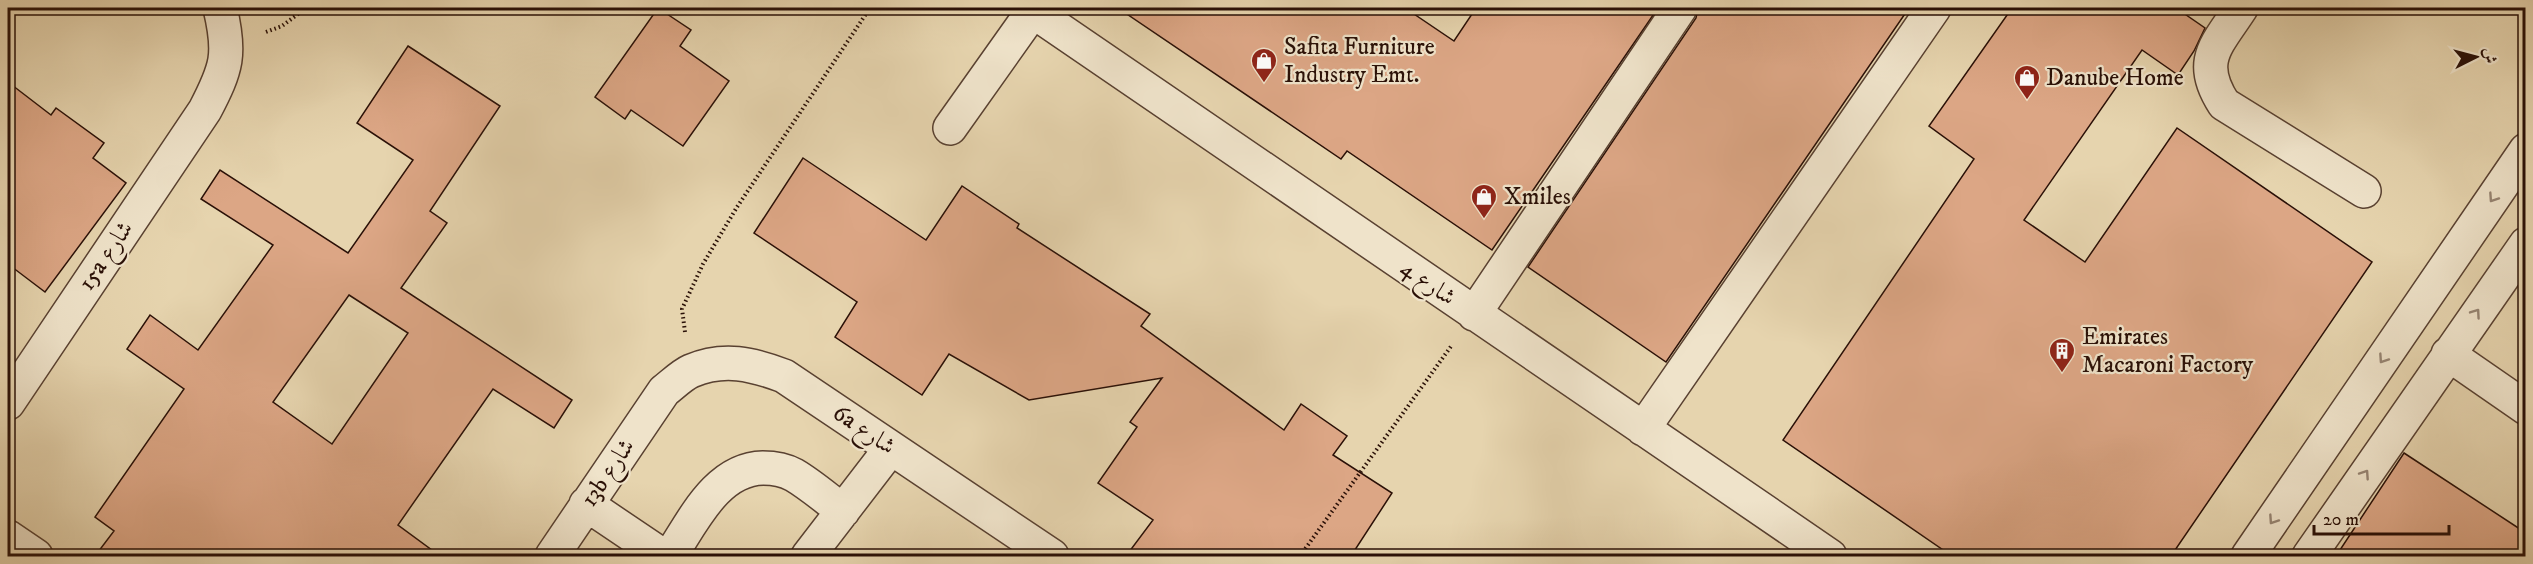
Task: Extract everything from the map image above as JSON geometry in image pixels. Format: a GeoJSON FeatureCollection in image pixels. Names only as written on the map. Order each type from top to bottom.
{"type":"FeatureCollection","features":[{"type":"Feature","properties":{"kind":"street"},"geometry":{"type":"LineString","coordinates":[[1474,314],[1680,8]]}},
{"type":"Feature","properties":{"kind":"street"},"geometry":{"type":"LineString","coordinates":[[1643,429],[1934,8]]}},
{"type":"Feature","properties":{"kind":"street"},"geometry":{"type":"LineString","coordinates":[[2241,8],[2212,54],[2209,72],[2214,89],[2224,104],[2364,191]]}},
{"type":"Feature","properties":{"kind":"street"},"geometry":{"type":"LineString","coordinates":[[950,128],[1030,9]]}},
{"type":"Feature","properties":{"kind":"street","name":"شارع 4"},"geometry":{"type":"LineString","coordinates":[[1030,9],[1830,556]]}},
{"type":"Feature","properties":{"kind":"street","name":"15a شارع"},"geometry":{"type":"LineString","coordinates":[[8,403],[205,110],[222,77],[224,23]]}},
{"type":"Feature","properties":{"kind":"street"},"geometry":{"type":"LineString","coordinates":[[2248,556],[2526,150]]}},
{"type":"Feature","properties":{"kind":"street"},"geometry":{"type":"LineString","coordinates":[[2309,556],[2526,244]]}},
{"type":"Feature","properties":{"kind":"street"},"geometry":{"type":"LineString","coordinates":[[2448,354],[2526,408]]}},
{"type":"Feature","properties":{"kind":"street","name":"6a شارع"},"geometry":{"type":"LineString","coordinates":[[664,391],[690,371],[721,363],[754,364],[784,376],[1052,556]]}},
{"type":"Feature","properties":{"kind":"street","name":"13b شارع"},"geometry":{"type":"LineString","coordinates":[[552,556],[664,391]]}},
{"type":"Feature","properties":{"kind":"street"},"geometry":{"type":"LineString","coordinates":[[808,556],[891,448]]}},
{"type":"Feature","properties":{"kind":"street"},"geometry":{"type":"LineString","coordinates":[[670,556],[718,487],[734,475],[750,468],[774,468],[793,474],[843,511]]}},
{"type":"Feature","properties":{"kind":"street"},"geometry":{"type":"LineString","coordinates":[[586,504],[663,556]]}},
{"type":"Feature","properties":{"kind":"street"},"geometry":{"type":"LineString","coordinates":[[8,537],[36,556]]}},
{"type":"Feature","properties":{"kind":"path"},"geometry":{"type":"LineString","coordinates":[[224,23],[256,36],[282,26],[306,8]]}},
{"type":"Feature","properties":{"kind":"path"},"geometry":{"type":"LineString","coordinates":[[690,371],[682,309],[703,264],[737,207],[870,8]]}},
{"type":"Feature","properties":{"kind":"path"},"geometry":{"type":"LineString","coordinates":[[1300,556],[1474,314]]}},
{"type":"Feature","properties":{"kind":"building"},"geometry":{"type":"Polygon","coordinates":[[[658,8],[691,30],[680,46],[729,81],[683,146],[631,110],[625,119],[595,97],[658,8]]]}},
{"type":"Feature","properties":{"kind":"building"},"geometry":{"type":"Polygon","coordinates":[[[1118,8],[1405,8],[1454,41],[1476,8],[1658,8],[1492,250],[1347,151],[1341,159],[1118,8]]]}},
{"type":"Feature","properties":{"kind":"building"},"geometry":{"type":"Polygon","coordinates":[[[1698,8],[1909,8],[1666,362],[1528,267],[1696,18],[1698,8]]]}},
{"type":"Feature","properties":{"kind":"building","name":"Emirates Macaroni Factory"},"geometry":{"type":"Polygon","coordinates":[[[2012,8],[2176,8],[2205,28],[2194,51],[2178,75],[2142,50],[2024,220],[2085,262],[2177,128],[2372,262],[2171,556],[1952,556],[1783,440],[1974,159],[1929,126],[2012,8]]]}},
{"type":"Feature","properties":{"kind":"building"},"geometry":{"type":"Polygon","coordinates":[[[408,46],[500,106],[430,211],[447,223],[401,288],[572,400],[554,428],[493,389],[398,525],[440,556],[95,556],[114,531],[95,517],[184,389],[127,349],[150,315],[198,350],[273,245],[201,199],[220,170],[348,253],[413,160],[357,123],[408,46]],[[349,295],[273,402],[332,444],[408,333],[349,295]]]}},
{"type":"Feature","properties":{"kind":"building"},"geometry":{"type":"Polygon","coordinates":[[[8,82],[51,115],[56,108],[104,143],[93,158],[126,183],[45,292],[8,264],[8,82]]]}},
{"type":"Feature","properties":{"kind":"building"},"geometry":{"type":"Polygon","coordinates":[[[803,158],[926,240],[962,186],[1019,224],[1017,228],[1150,314],[1141,326],[1284,430],[1301,404],[1347,436],[1333,455],[1392,493],[1351,556],[1126,556],[1153,520],[1098,483],[1137,427],[1130,422],[1162,378],[1029,400],[949,354],[922,395],[835,337],[857,302],[754,233],[803,158]]]}},
{"type":"Feature","properties":{"kind":"building"},"geometry":{"type":"Polygon","coordinates":[[[2404,453],[2526,533],[2526,556],[2336,556],[2404,453]]]}},
{"type":"Feature","properties":{"kind":"place","name":"Safita Furniture Industry Emt."},"geometry":{"type":"Point","coordinates":[1264,84]}},
{"type":"Feature","properties":{"kind":"place","name":"Danube Home"},"geometry":{"type":"Point","coordinates":[2027,101]}},
{"type":"Feature","properties":{"kind":"place","name":"Xmiles"},"geometry":{"type":"Point","coordinates":[1484,220]}},
{"type":"Feature","properties":{"kind":"place","name":"Emirates Macaroni Factory"},"geometry":{"type":"Point","coordinates":[2062,374]}}]}
